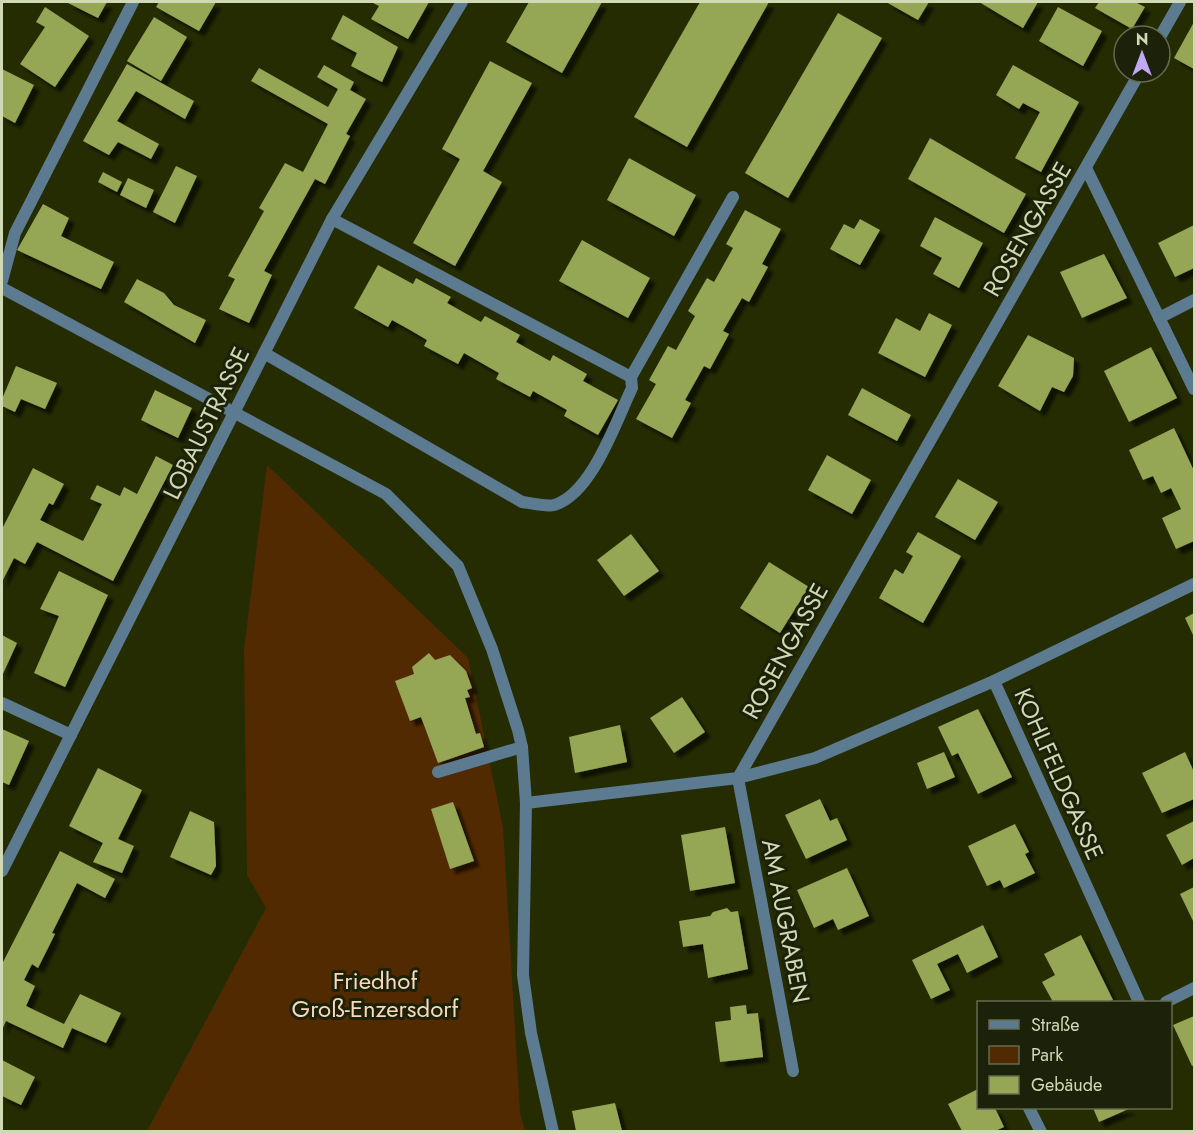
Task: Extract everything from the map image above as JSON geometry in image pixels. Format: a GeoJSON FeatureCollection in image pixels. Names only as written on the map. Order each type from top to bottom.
{"type":"FeatureCollection","features":[{"type":"Feature","properties":{"kind":"street"},"geometry":{"type":"LineString","coordinates":[[2,281],[15,233],[133,2]]}},
{"type":"Feature","properties":{"kind":"street","name":"LOBAUSTRASSE"},"geometry":{"type":"LineString","coordinates":[[2,871],[235,415],[332,219],[462,2]]}},
{"type":"Feature","properties":{"kind":"street"},"geometry":{"type":"LineString","coordinates":[[1167,24],[1180,2]]}},
{"type":"Feature","properties":{"kind":"street","name":"ROSENGASSE"},"geometry":{"type":"LineString","coordinates":[[738,778],[1133,84]]}},
{"type":"Feature","properties":{"kind":"street"},"geometry":{"type":"LineString","coordinates":[[1086,168],[1194,389]]}},
{"type":"Feature","properties":{"kind":"street"},"geometry":{"type":"LineString","coordinates":[[264,353],[522,502],[554,505],[577,491],[589,477],[632,388],[631,377],[733,197]]}},
{"type":"Feature","properties":{"kind":"street"},"geometry":{"type":"LineString","coordinates":[[332,219],[631,377]]}},
{"type":"Feature","properties":{"kind":"street"},"geometry":{"type":"LineString","coordinates":[[2,288],[386,494],[458,566],[492,649],[522,747],[526,803],[523,975],[531,1033],[553,1131]]}},
{"type":"Feature","properties":{"kind":"street"},"geometry":{"type":"LineString","coordinates":[[1159,318],[1194,300]]}},
{"type":"Feature","properties":{"kind":"street"},"geometry":{"type":"LineString","coordinates":[[994,681],[1194,584]]}},
{"type":"Feature","properties":{"kind":"street","name":"KOHLFELDGASSE"},"geometry":{"type":"LineString","coordinates":[[738,778],[815,758],[994,681],[1139,1001]]}},
{"type":"Feature","properties":{"kind":"street"},"geometry":{"type":"LineString","coordinates":[[2,703],[71,735]]}},
{"type":"Feature","properties":{"kind":"street"},"geometry":{"type":"LineString","coordinates":[[438,772],[522,747]]}},
{"type":"Feature","properties":{"kind":"street"},"geometry":{"type":"LineString","coordinates":[[526,803],[738,778]]}},
{"type":"Feature","properties":{"kind":"street","name":"AM AUGRABEN"},"geometry":{"type":"LineString","coordinates":[[738,778],[793,1071]]}},
{"type":"Feature","properties":{"kind":"street"},"geometry":{"type":"LineString","coordinates":[[1168,1001],[1194,988]]}},
{"type":"Feature","properties":{"kind":"street"},"geometry":{"type":"LineString","coordinates":[[1030,1109],[1041,1131]]}},
{"type":"Feature","properties":{"kind":"green space","name":"Friedhof Groß-Enzersdorf"},"geometry":{"type":"Polygon","coordinates":[[[267,465],[468,658],[503,827],[520,1113],[525,1131],[147,1131],[266,908],[247,875],[244,649],[267,465]]]}},
{"type":"Feature","properties":{"kind":"building"},"geometry":{"type":"Polygon","coordinates":[[[66,2],[107,2],[98,18],[66,2]]]}},
{"type":"Feature","properties":{"kind":"building"},"geometry":{"type":"Polygon","coordinates":[[[159,2],[216,2],[199,31],[156,7],[159,2]]]}},
{"type":"Feature","properties":{"kind":"building"},"geometry":{"type":"Polygon","coordinates":[[[371,2],[429,2],[408,39],[371,19],[379,6],[371,2]]]}},
{"type":"Feature","properties":{"kind":"building"},"geometry":{"type":"Polygon","coordinates":[[[529,2],[602,2],[562,73],[506,42],[529,2]]]}},
{"type":"Feature","properties":{"kind":"building"},"geometry":{"type":"Polygon","coordinates":[[[700,2],[769,2],[687,147],[634,117],[700,2]]]}},
{"type":"Feature","properties":{"kind":"building"},"geometry":{"type":"Polygon","coordinates":[[[886,2],[929,2],[918,20],[886,2]]]}},
{"type":"Feature","properties":{"kind":"building"},"geometry":{"type":"Polygon","coordinates":[[[979,2],[1038,2],[1023,28],[979,2]]]}},
{"type":"Feature","properties":{"kind":"building"},"geometry":{"type":"Polygon","coordinates":[[[1099,2],[1135,2],[1145,7],[1135,24],[1123,24],[1095,8],[1099,2]]]}},
{"type":"Feature","properties":{"kind":"building"},"geometry":{"type":"Polygon","coordinates":[[[45,7],[89,36],[55,87],[20,64],[45,27],[36,22],[45,7]]]}},
{"type":"Feature","properties":{"kind":"building"},"geometry":{"type":"Polygon","coordinates":[[[1058,7],[1102,31],[1083,66],[1039,41],[1058,7]]]}},
{"type":"Feature","properties":{"kind":"building"},"geometry":{"type":"Polygon","coordinates":[[[838,13],[882,38],[788,198],[745,173],[838,13]]]}},
{"type":"Feature","properties":{"kind":"building"},"geometry":{"type":"Polygon","coordinates":[[[343,15],[398,47],[382,82],[351,66],[357,53],[331,39],[343,15]]]}},
{"type":"Feature","properties":{"kind":"building"},"geometry":{"type":"Polygon","coordinates":[[[154,17],[187,37],[161,81],[127,61],[154,17]]]}},
{"type":"Feature","properties":{"kind":"building"},"geometry":{"type":"Polygon","coordinates":[[[1194,22],[1194,69],[1174,58],[1194,22]]]}},
{"type":"Feature","properties":{"kind":"building"},"geometry":{"type":"Polygon","coordinates":[[[490,61],[532,83],[483,171],[502,182],[455,266],[413,243],[460,159],[442,149],[490,61]]]}},
{"type":"Feature","properties":{"kind":"building"},"geometry":{"type":"Polygon","coordinates":[[[127,64],[194,101],[185,119],[136,91],[117,121],[159,144],[151,159],[118,142],[109,155],[83,141],[127,64]]]}},
{"type":"Feature","properties":{"kind":"building"},"geometry":{"type":"Polygon","coordinates":[[[324,65],[354,82],[350,90],[366,99],[346,134],[350,136],[325,184],[315,179],[264,271],[272,275],[249,323],[219,309],[235,279],[228,276],[264,211],[259,208],[285,163],[303,172],[328,124],[251,81],[259,68],[328,107],[338,89],[317,77],[324,65]]]}},
{"type":"Feature","properties":{"kind":"building"},"geometry":{"type":"Polygon","coordinates":[[[1013,65],[1079,102],[1041,172],[1015,158],[1040,112],[1023,103],[1019,109],[996,95],[1013,65]]]}},
{"type":"Feature","properties":{"kind":"building"},"geometry":{"type":"Polygon","coordinates":[[[2,69],[34,85],[15,123],[2,116],[2,69]]]}},
{"type":"Feature","properties":{"kind":"building"},"geometry":{"type":"Polygon","coordinates":[[[930,138],[1026,194],[1004,233],[908,179],[930,138]]]}},
{"type":"Feature","properties":{"kind":"building"},"geometry":{"type":"Polygon","coordinates":[[[629,158],[696,195],[674,236],[607,200],[629,158]]]}},
{"type":"Feature","properties":{"kind":"building"},"geometry":{"type":"Polygon","coordinates":[[[176,166],[197,176],[175,223],[153,212],[176,166]]]}},
{"type":"Feature","properties":{"kind":"building"},"geometry":{"type":"Polygon","coordinates":[[[103,172],[122,182],[117,192],[98,182],[103,172]]]}},
{"type":"Feature","properties":{"kind":"building"},"geometry":{"type":"Polygon","coordinates":[[[128,178],[154,190],[146,208],[120,195],[128,178]]]}},
{"type":"Feature","properties":{"kind":"building"},"geometry":{"type":"Polygon","coordinates":[[[43,204],[69,218],[61,236],[114,262],[101,289],[17,250],[43,204]]]}},
{"type":"Feature","properties":{"kind":"building"},"geometry":{"type":"Polygon","coordinates":[[[745,210],[781,229],[762,264],[768,267],[749,302],[742,298],[723,331],[729,334],[710,369],[704,366],[685,400],[691,403],[672,438],[636,419],[656,384],[649,380],[668,346],[676,350],[695,316],[688,311],[707,278],[714,282],[733,248],[726,244],[745,210]]]}},
{"type":"Feature","properties":{"kind":"building"},"geometry":{"type":"Polygon","coordinates":[[[935,217],[983,243],[959,288],[933,274],[942,258],[920,246],[935,217]]]}},
{"type":"Feature","properties":{"kind":"building"},"geometry":{"type":"Polygon","coordinates":[[[860,219],[880,230],[860,265],[830,249],[844,224],[854,229],[860,219]]]}},
{"type":"Feature","properties":{"kind":"building"},"geometry":{"type":"Polygon","coordinates":[[[1194,225],[1194,268],[1175,277],[1158,243],[1194,225]]]}},
{"type":"Feature","properties":{"kind":"building"},"geometry":{"type":"Polygon","coordinates":[[[582,240],[650,278],[628,318],[559,281],[582,240]]]}},
{"type":"Feature","properties":{"kind":"building"},"geometry":{"type":"Polygon","coordinates":[[[1104,254],[1127,298],[1082,318],[1060,272],[1104,254]]]}},
{"type":"Feature","properties":{"kind":"building"},"geometry":{"type":"Polygon","coordinates":[[[378,265],[413,284],[416,278],[451,297],[447,303],[481,322],[485,316],[520,335],[516,342],[550,361],[553,355],[587,374],[583,381],[618,400],[598,435],[564,416],[567,410],[533,391],[530,397],[496,379],[499,373],[464,353],[458,364],[424,346],[427,340],[392,320],[388,327],[354,308],[378,265]]]}},
{"type":"Feature","properties":{"kind":"building"},"geometry":{"type":"Polygon","coordinates":[[[137,279],[164,293],[174,305],[206,320],[195,343],[124,302],[137,279]]]}},
{"type":"Feature","properties":{"kind":"building"},"geometry":{"type":"Polygon","coordinates":[[[929,313],[952,325],[925,377],[878,353],[896,318],[920,331],[929,313]]]}},
{"type":"Feature","properties":{"kind":"building"},"geometry":{"type":"Polygon","coordinates":[[[1028,335],[1074,358],[1073,376],[1064,392],[1052,387],[1040,411],[998,386],[1028,335]]]}},
{"type":"Feature","properties":{"kind":"building"},"geometry":{"type":"Polygon","coordinates":[[[1151,347],[1177,398],[1129,422],[1104,371],[1151,347]]]}},
{"type":"Feature","properties":{"kind":"building"},"geometry":{"type":"Polygon","coordinates":[[[16,366],[57,383],[45,409],[21,399],[15,412],[2,406],[2,399],[16,366]]]}},
{"type":"Feature","properties":{"kind":"building"},"geometry":{"type":"Polygon","coordinates":[[[862,388],[911,415],[897,441],[848,415],[862,388]]]}},
{"type":"Feature","properties":{"kind":"building"},"geometry":{"type":"Polygon","coordinates":[[[155,390],[192,408],[178,438],[141,420],[155,390]]]}},
{"type":"Feature","properties":{"kind":"building"},"geometry":{"type":"Polygon","coordinates":[[[1174,428],[1194,471],[1194,541],[1176,549],[1162,518],[1181,509],[1171,488],[1161,493],[1153,476],[1143,480],[1129,450],[1174,428]]]}},
{"type":"Feature","properties":{"kind":"building"},"geometry":{"type":"Polygon","coordinates":[[[827,455],[871,480],[852,514],[808,490],[827,455]]]}},
{"type":"Feature","properties":{"kind":"building"},"geometry":{"type":"Polygon","coordinates":[[[156,456],[173,465],[113,581],[37,542],[25,564],[14,558],[2,582],[2,529],[33,468],[64,484],[53,505],[49,503],[40,520],[83,541],[102,504],[90,499],[97,485],[120,496],[124,487],[137,494],[156,456]]]}},
{"type":"Feature","properties":{"kind":"building"},"geometry":{"type":"Polygon","coordinates":[[[958,479],[998,502],[975,540],[935,517],[958,479]]]}},
{"type":"Feature","properties":{"kind":"building"},"geometry":{"type":"Polygon","coordinates":[[[918,532],[961,556],[923,623],[879,598],[895,569],[903,574],[913,556],[906,552],[918,532]]]}},
{"type":"Feature","properties":{"kind":"building"},"geometry":{"type":"Polygon","coordinates":[[[631,534],[659,571],[624,596],[597,560],[631,534]]]}},
{"type":"Feature","properties":{"kind":"building"},"geometry":{"type":"Polygon","coordinates":[[[769,562],[809,587],[780,633],[740,608],[769,562]]]}},
{"type":"Feature","properties":{"kind":"building"},"geometry":{"type":"Polygon","coordinates":[[[59,571],[108,595],[65,687],[34,673],[59,616],[40,609],[59,571]]]}},
{"type":"Feature","properties":{"kind":"building"},"geometry":{"type":"Polygon","coordinates":[[[1194,613],[1194,637],[1185,618],[1194,613]]]}},
{"type":"Feature","properties":{"kind":"building"},"geometry":{"type":"Polygon","coordinates":[[[2,635],[17,643],[2,676],[2,635]]]}},
{"type":"Feature","properties":{"kind":"building"},"geometry":{"type":"Polygon","coordinates":[[[429,653],[435,660],[450,655],[466,671],[472,688],[467,690],[470,697],[465,698],[476,734],[480,733],[484,747],[438,763],[421,717],[410,721],[395,681],[414,674],[412,667],[429,653]]]}},
{"type":"Feature","properties":{"kind":"building"},"geometry":{"type":"Polygon","coordinates":[[[682,697],[705,732],[674,753],[650,718],[682,697]]]}},
{"type":"Feature","properties":{"kind":"building"},"geometry":{"type":"Polygon","coordinates":[[[978,709],[1012,777],[978,794],[958,753],[952,756],[938,727],[978,709]]]}},
{"type":"Feature","properties":{"kind":"building"},"geometry":{"type":"Polygon","coordinates":[[[620,725],[627,762],[575,773],[569,737],[620,725]]]}},
{"type":"Feature","properties":{"kind":"building"},"geometry":{"type":"Polygon","coordinates":[[[2,729],[29,741],[9,785],[2,782],[2,729]]]}},
{"type":"Feature","properties":{"kind":"building"},"geometry":{"type":"Polygon","coordinates":[[[944,752],[955,777],[927,789],[917,763],[944,752]]]}},
{"type":"Feature","properties":{"kind":"building"},"geometry":{"type":"Polygon","coordinates":[[[1185,752],[1194,772],[1194,799],[1162,813],[1142,773],[1185,752]]]}},
{"type":"Feature","properties":{"kind":"building"},"geometry":{"type":"Polygon","coordinates":[[[98,768],[142,790],[118,839],[134,846],[122,873],[93,862],[103,843],[69,826],[98,768]]]}},
{"type":"Feature","properties":{"kind":"building"},"geometry":{"type":"Polygon","coordinates":[[[820,799],[830,821],[837,818],[847,840],[806,859],[785,815],[820,799]]]}},
{"type":"Feature","properties":{"kind":"building"},"geometry":{"type":"Polygon","coordinates":[[[453,802],[474,861],[450,869],[431,809],[453,802]]]}},
{"type":"Feature","properties":{"kind":"building"},"geometry":{"type":"Polygon","coordinates":[[[190,811],[214,822],[216,866],[211,875],[170,857],[190,811]]]}},
{"type":"Feature","properties":{"kind":"building"},"geometry":{"type":"Polygon","coordinates":[[[1194,821],[1194,858],[1182,865],[1166,835],[1194,821]]]}},
{"type":"Feature","properties":{"kind":"building"},"geometry":{"type":"Polygon","coordinates":[[[1015,824],[1029,852],[1025,854],[1035,873],[1004,888],[1000,880],[987,886],[968,846],[1015,824]]]}},
{"type":"Feature","properties":{"kind":"building"},"geometry":{"type":"Polygon","coordinates":[[[725,827],[735,883],[690,891],[681,835],[725,827]]]}},
{"type":"Feature","properties":{"kind":"building"},"geometry":{"type":"Polygon","coordinates":[[[60,851],[115,879],[105,898],[77,883],[52,933],[55,934],[38,968],[32,964],[24,980],[35,986],[26,1006],[64,1024],[80,994],[121,1013],[106,1043],[72,1028],[63,1048],[6,1021],[2,1030],[2,964],[60,851]]]}},
{"type":"Feature","properties":{"kind":"building"},"geometry":{"type":"Polygon","coordinates":[[[847,868],[869,916],[838,930],[833,919],[814,928],[797,890],[847,868]]]}},
{"type":"Feature","properties":{"kind":"building"},"geometry":{"type":"Polygon","coordinates":[[[1194,887],[1194,923],[1180,894],[1194,887]]]}},
{"type":"Feature","properties":{"kind":"building"},"geometry":{"type":"Polygon","coordinates":[[[727,908],[731,912],[738,911],[748,969],[708,978],[703,944],[683,947],[679,921],[710,916],[713,912],[727,908]]]}},
{"type":"Feature","properties":{"kind":"building"},"geometry":{"type":"Polygon","coordinates":[[[983,925],[998,957],[967,973],[958,954],[937,964],[950,990],[931,999],[912,960],[983,925]]]}},
{"type":"Feature","properties":{"kind":"building"},"geometry":{"type":"Polygon","coordinates":[[[1081,935],[1113,1000],[1052,1001],[1042,982],[1055,975],[1044,954],[1081,935]]]}},
{"type":"Feature","properties":{"kind":"building"},"geometry":{"type":"Polygon","coordinates":[[[746,1005],[747,1014],[758,1013],[763,1057],[720,1062],[715,1022],[731,1020],[730,1007],[746,1005]]]}},
{"type":"Feature","properties":{"kind":"building"},"geometry":{"type":"Polygon","coordinates":[[[1194,1016],[1194,1065],[1192,1066],[1173,1025],[1194,1016]]]}},
{"type":"Feature","properties":{"kind":"building"},"geometry":{"type":"Polygon","coordinates":[[[2,1060],[35,1077],[21,1105],[2,1096],[2,1060]]]}},
{"type":"Feature","properties":{"kind":"building"},"geometry":{"type":"Polygon","coordinates":[[[977,1090],[977,1109],[995,1109],[1004,1127],[995,1131],[962,1131],[948,1104],[977,1090]]]}},
{"type":"Feature","properties":{"kind":"building"},"geometry":{"type":"Polygon","coordinates":[[[615,1103],[622,1131],[576,1131],[572,1111],[615,1103]]]}},
{"type":"Feature","properties":{"kind":"building"},"geometry":{"type":"Polygon","coordinates":[[[1093,1109],[1129,1109],[1099,1122],[1093,1109]]]}}]}
